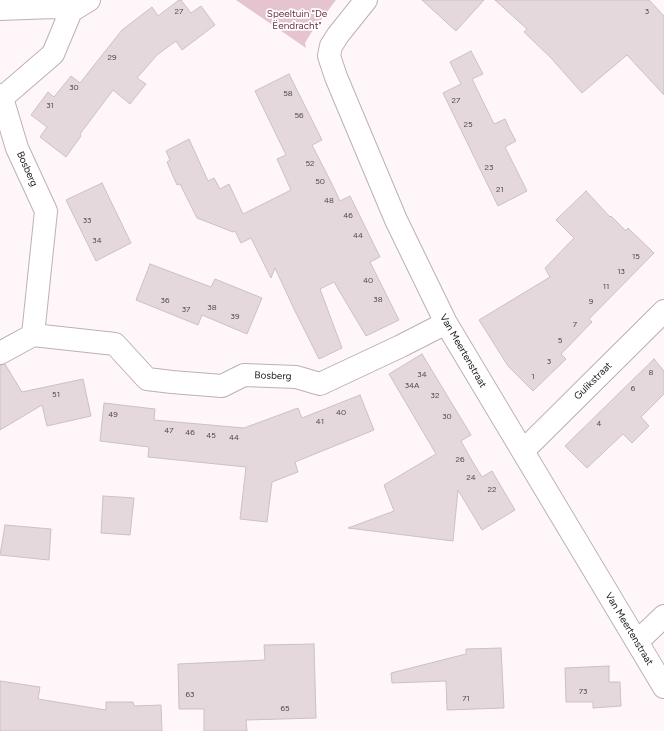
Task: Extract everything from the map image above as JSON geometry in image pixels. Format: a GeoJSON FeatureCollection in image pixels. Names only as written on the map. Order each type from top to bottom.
{"type":"FeatureCollection","features":[{"type":"Feature","properties":{"kind":"street","name":"Van Meertenstraat"},"geometry":{"type":"LineString","coordinates":[[366,0],[338,35],[331,46],[329,56],[336,77],[396,220],[446,323],[664,687]]}},
{"type":"Feature","properties":{"kind":"street","name":"Bosberg"},"geometry":{"type":"LineString","coordinates":[[80,6],[52,54],[1,97],[17,148],[46,211],[33,335],[115,344],[147,379],[222,386],[244,375],[296,377],[320,384],[446,323]]}},
{"type":"Feature","properties":{"kind":"street","name":"Bosberg"},"geometry":{"type":"LineString","coordinates":[[0,9],[80,6]]}},
{"type":"Feature","properties":{"kind":"street","name":"Gulikstraat"},"geometry":{"type":"LineString","coordinates":[[523,451],[664,311]]}},
{"type":"Feature","properties":{"kind":"street"},"geometry":{"type":"LineString","coordinates":[[0,353],[33,335]]}},
{"type":"Feature","properties":{"kind":"street"},"geometry":{"type":"LineString","coordinates":[[637,642],[664,616]]}},
{"type":"Feature","properties":{"kind":"green space","name":"Speeltuin \"De Ëendracht\""},"geometry":{"type":"Polygon","coordinates":[[[236,0],[336,0],[311,33],[305,43],[306,48],[236,0]]]}},
{"type":"Feature","properties":{"kind":"building"},"geometry":{"type":"Polygon","coordinates":[[[181,0],[191,13],[201,6],[215,25],[182,50],[176,41],[157,55],[137,78],[146,84],[130,104],[113,90],[80,134],[81,136],[66,157],[40,137],[47,127],[31,115],[48,92],[54,97],[71,76],[80,83],[122,30],[152,7],[158,16],[181,0]]]}},
{"type":"Feature","properties":{"kind":"building"},"geometry":{"type":"Polygon","coordinates":[[[422,0],[484,0],[456,31],[422,0]]]}},
{"type":"Feature","properties":{"kind":"building"},"geometry":{"type":"Polygon","coordinates":[[[495,0],[649,0],[664,16],[664,95],[627,55],[582,93],[551,58],[524,32],[527,29],[495,0]]]}},
{"type":"Feature","properties":{"kind":"building"},"geometry":{"type":"Polygon","coordinates":[[[471,51],[483,74],[472,79],[494,124],[505,119],[516,141],[505,147],[527,191],[498,206],[443,93],[461,84],[450,62],[471,51]]]}},
{"type":"Feature","properties":{"kind":"building"},"geometry":{"type":"Polygon","coordinates":[[[289,74],[322,140],[312,145],[340,201],[350,196],[380,257],[370,262],[399,320],[366,336],[334,282],[320,289],[342,348],[319,359],[275,268],[271,278],[251,238],[241,243],[235,231],[233,232],[197,218],[180,184],[177,185],[167,162],[170,160],[166,151],[189,139],[208,181],[214,178],[220,189],[229,184],[243,214],[291,190],[277,159],[286,155],[255,91],[289,74]]]}},
{"type":"Feature","properties":{"kind":"building"},"geometry":{"type":"Polygon","coordinates":[[[102,183],[131,243],[96,261],[66,200],[102,183]]]}},
{"type":"Feature","properties":{"kind":"building"},"geometry":{"type":"Polygon","coordinates":[[[586,191],[610,217],[611,216],[626,231],[628,228],[654,253],[589,319],[592,322],[561,354],[566,359],[533,391],[508,366],[479,320],[550,277],[545,268],[574,238],[556,220],[586,191]]]}},
{"type":"Feature","properties":{"kind":"building"},"geometry":{"type":"Polygon","coordinates":[[[150,264],[211,287],[215,279],[262,298],[247,334],[202,315],[198,325],[136,300],[150,264]]]}},
{"type":"Feature","properties":{"kind":"building"},"geometry":{"type":"Polygon","coordinates":[[[422,354],[471,435],[461,441],[471,459],[482,477],[492,471],[515,510],[482,530],[458,490],[453,541],[348,528],[394,511],[384,485],[436,454],[389,374],[422,354]]]}},
{"type":"Feature","properties":{"kind":"building"},"geometry":{"type":"Polygon","coordinates":[[[654,359],[664,371],[664,394],[641,417],[649,426],[632,443],[623,434],[587,468],[565,446],[654,359]]]}},
{"type":"Feature","properties":{"kind":"building"},"geometry":{"type":"Polygon","coordinates":[[[5,364],[22,392],[83,379],[91,416],[47,426],[42,405],[0,430],[0,365],[5,364]]]}},
{"type":"Feature","properties":{"kind":"building"},"geometry":{"type":"Polygon","coordinates":[[[360,395],[374,430],[295,462],[298,472],[272,482],[267,522],[240,519],[246,467],[148,457],[149,447],[100,441],[104,403],[155,409],[154,420],[244,428],[298,408],[302,418],[360,395]]]}},
{"type":"Feature","properties":{"kind":"building"},"geometry":{"type":"Polygon","coordinates":[[[103,496],[134,498],[130,535],[101,533],[103,496]]]}},
{"type":"Feature","properties":{"kind":"building"},"geometry":{"type":"Polygon","coordinates":[[[5,525],[51,529],[49,560],[0,555],[5,525]]]}},
{"type":"Feature","properties":{"kind":"building"},"geometry":{"type":"Polygon","coordinates":[[[314,644],[316,718],[246,720],[247,731],[204,731],[204,709],[179,709],[178,664],[265,660],[264,645],[314,644]]]}},
{"type":"Feature","properties":{"kind":"building"},"geometry":{"type":"Polygon","coordinates":[[[501,648],[504,708],[447,710],[446,681],[392,683],[391,673],[466,654],[466,649],[501,648]]]}},
{"type":"Feature","properties":{"kind":"building"},"geometry":{"type":"Polygon","coordinates":[[[609,666],[609,682],[620,682],[621,706],[593,708],[593,702],[566,702],[565,668],[609,666]]]}},
{"type":"Feature","properties":{"kind":"building"},"geometry":{"type":"Polygon","coordinates":[[[0,681],[40,687],[38,699],[106,710],[106,702],[133,702],[134,706],[161,705],[162,731],[0,731],[0,681]]]}}]}
